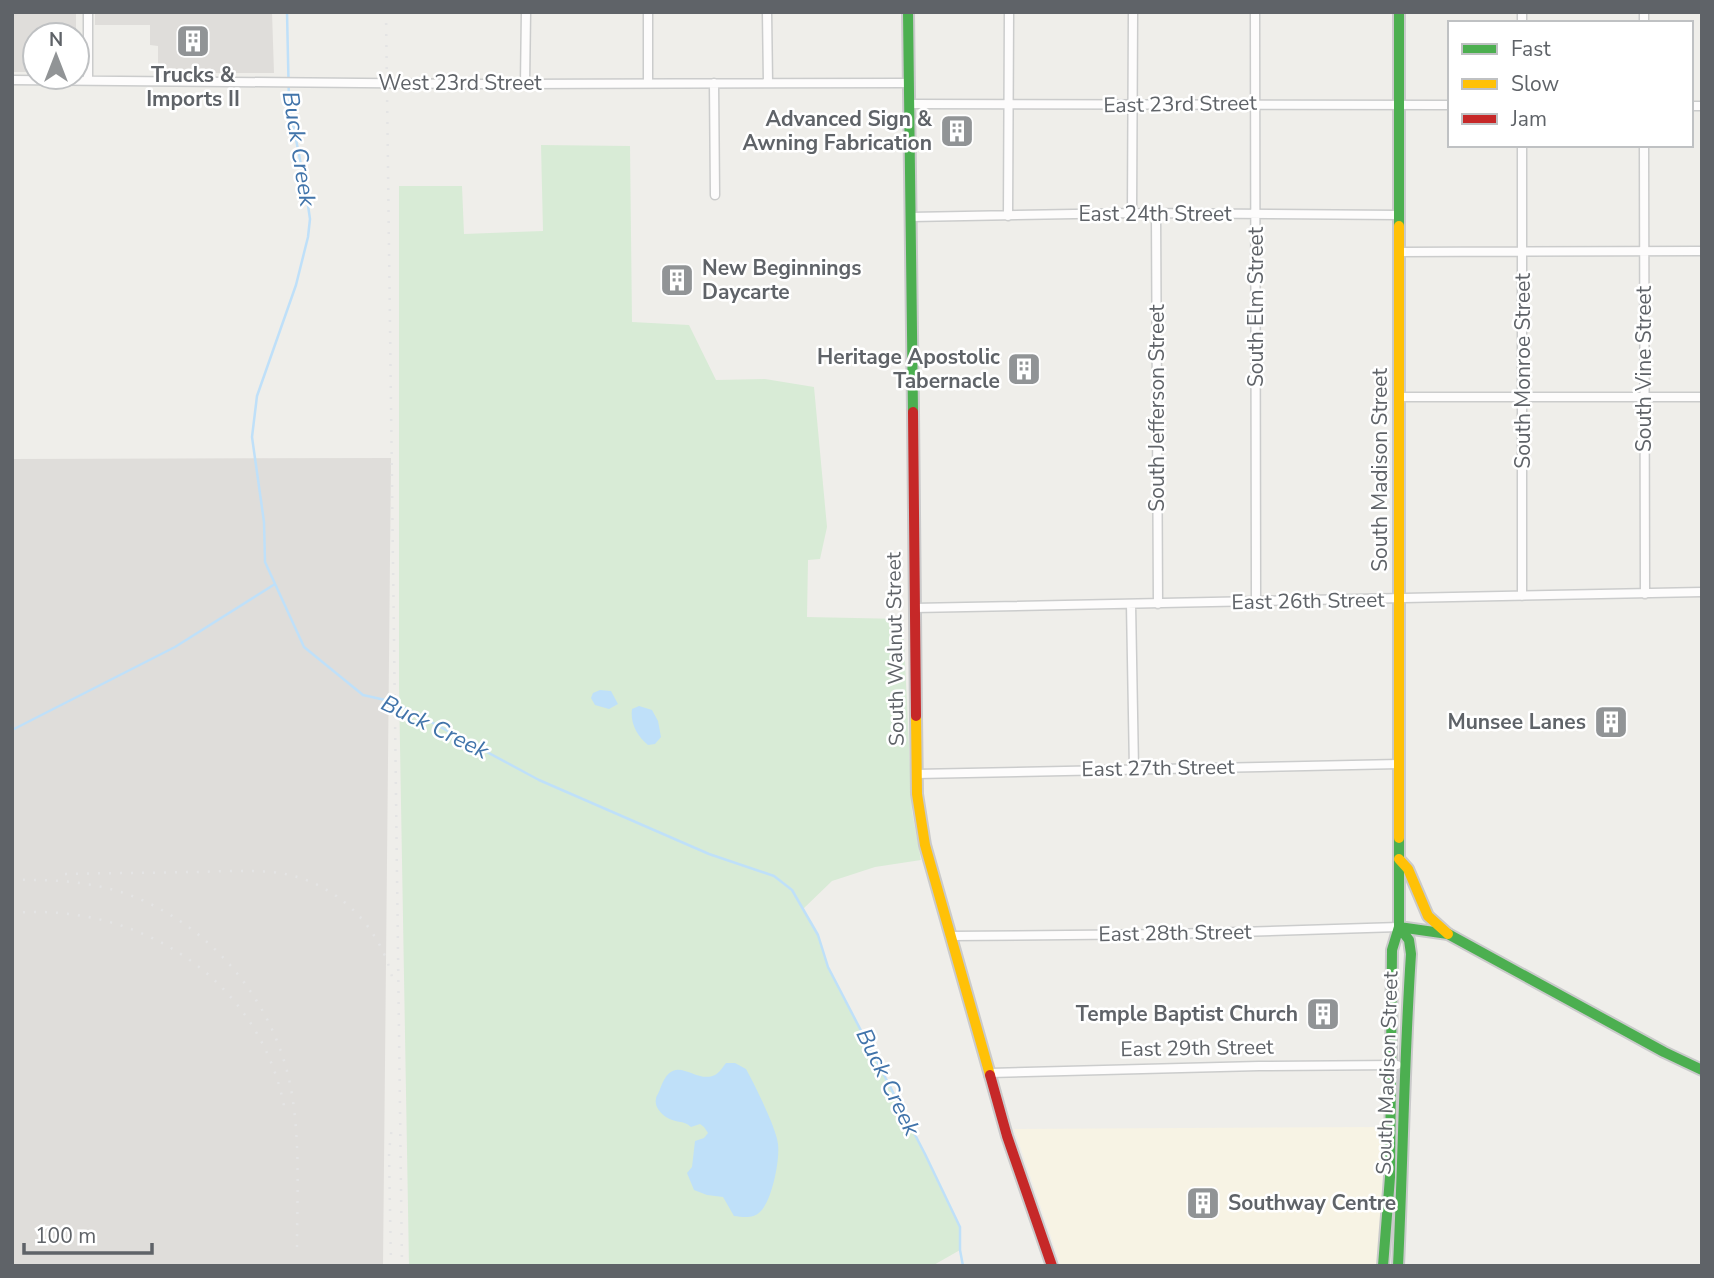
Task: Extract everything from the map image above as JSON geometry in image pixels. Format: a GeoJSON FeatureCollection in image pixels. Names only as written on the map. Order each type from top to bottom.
{"type":"FeatureCollection","features":[{"type":"Feature","properties":{"kind":"main road","name":"South Walnut Street"},"geometry":{"type":"LineString","coordinates":[[908,12],[916,774],[925,845],[950,936],[1007,1136],[1052,1266]]}},
{"type":"Feature","properties":{"kind":"main road","name":"South Madison Street"},"geometry":{"type":"LineString","coordinates":[[1398,1266],[1404,1142],[1392,950],[1399,927],[1399,12]]}},
{"type":"Feature","properties":{"kind":"main road"},"geometry":{"type":"LineString","coordinates":[[1399,859],[1408,869],[1428,916],[1448,934],[1652,1046],[1702,1069]]}},
{"type":"Feature","properties":{"kind":"main road","name":"South Madison Street"},"geometry":{"type":"LineString","coordinates":[[1383,1266],[1398,1065],[1411,954],[1409,940],[1399,927]]}},
{"type":"Feature","properties":{"kind":"main road"},"geometry":{"type":"LineString","coordinates":[[1399,927],[1448,934]]}},
{"type":"Feature","properties":{"kind":"street"},"geometry":{"type":"LineString","coordinates":[[526,12],[526,84]]}},
{"type":"Feature","properties":{"kind":"street"},"geometry":{"type":"LineString","coordinates":[[648,12],[648,83]]}},
{"type":"Feature","properties":{"kind":"street"},"geometry":{"type":"LineString","coordinates":[[767,12],[768,83]]}},
{"type":"Feature","properties":{"kind":"street"},"geometry":{"type":"LineString","coordinates":[[1008,216],[1009,12]]}},
{"type":"Feature","properties":{"kind":"street"},"geometry":{"type":"LineString","coordinates":[[1132,213],[1133,12]]}},
{"type":"Feature","properties":{"kind":"street","name":"South Elm Street"},"geometry":{"type":"LineString","coordinates":[[1255,12],[1256,601]]}},
{"type":"Feature","properties":{"kind":"street","name":"West 23rd Street"},"geometry":{"type":"LineString","coordinates":[[91,80],[312,84],[909,83]]}},
{"type":"Feature","properties":{"kind":"street"},"geometry":{"type":"LineString","coordinates":[[713,83],[715,195]]}},
{"type":"Feature","properties":{"kind":"street","name":"East 23rd Street"},"geometry":{"type":"LineString","coordinates":[[909,104],[1448,104]]}},
{"type":"Feature","properties":{"kind":"street","name":"South Monroe Street"},"geometry":{"type":"LineString","coordinates":[[1522,147],[1522,596]]}},
{"type":"Feature","properties":{"kind":"street","name":"South Vine Street"},"geometry":{"type":"LineString","coordinates":[[1644,147],[1645,594]]}},
{"type":"Feature","properties":{"kind":"street","name":"East 24th Street"},"geometry":{"type":"LineString","coordinates":[[911,217],[1132,213],[1399,215]]}},
{"type":"Feature","properties":{"kind":"street","name":"South Jefferson Street"},"geometry":{"type":"LineString","coordinates":[[1156,213],[1158,604]]}},
{"type":"Feature","properties":{"kind":"street"},"geometry":{"type":"LineString","coordinates":[[1399,252],[1702,251]]}},
{"type":"Feature","properties":{"kind":"street"},"geometry":{"type":"LineString","coordinates":[[1398,397],[1702,397]]}},
{"type":"Feature","properties":{"kind":"street","name":"East 26th Street"},"geometry":{"type":"LineString","coordinates":[[914,608],[1702,592]]}},
{"type":"Feature","properties":{"kind":"street"},"geometry":{"type":"LineString","coordinates":[[1131,604],[1134,769]]}},
{"type":"Feature","properties":{"kind":"street","name":"East 27th Street"},"geometry":{"type":"LineString","coordinates":[[916,774],[1399,764]]}},
{"type":"Feature","properties":{"kind":"street","name":"East 28th Street"},"geometry":{"type":"LineString","coordinates":[[950,936],[1171,934],[1399,927]]}},
{"type":"Feature","properties":{"kind":"street","name":"East 29th Street"},"geometry":{"type":"LineString","coordinates":[[990,1073],[1398,1065]]}},
{"type":"Feature","properties":{"kind":"shaded area"},"geometry":{"type":"Polygon","coordinates":[[[12,12],[76,12],[76,21],[21,21],[21,72],[12,72],[12,12]]]}},
{"type":"Feature","properties":{"kind":"shaded area","name":"Trucks & Imports II"},"geometry":{"type":"Polygon","coordinates":[[[95,12],[272,12],[274,73],[158,73],[158,46],[150,45],[150,25],[95,25],[95,12]]]}},
{"type":"Feature","properties":{"kind":"shaded area"},"geometry":{"type":"Polygon","coordinates":[[[391,458],[383,1266],[12,1266],[12,459],[391,458]]]}},
{"type":"Feature","properties":{"kind":"shaded area"},"geometry":{"type":"Polygon","coordinates":[[[1383,1127],[1382,1218],[1377,1266],[1061,1266],[1014,1129],[1383,1127]]]}},
{"type":"Feature","properties":{"kind":"green space"},"geometry":{"type":"Polygon","coordinates":[[[541,145],[630,146],[632,322],[689,325],[716,380],[765,379],[814,387],[827,527],[820,559],[808,560],[807,617],[903,619],[912,811],[921,860],[875,867],[832,881],[803,909],[818,935],[828,967],[922,1147],[960,1227],[960,1250],[932,1266],[409,1266],[399,687],[399,186],[462,186],[464,234],[543,231],[541,145]]]}},
{"type":"Feature","properties":{"kind":"water"},"geometry":{"type":"Polygon","coordinates":[[[600,690],[611,691],[618,704],[609,709],[595,705],[591,698],[593,693],[600,690]]]}},
{"type":"Feature","properties":{"kind":"water"},"geometry":{"type":"Polygon","coordinates":[[[639,706],[652,710],[658,721],[661,737],[655,744],[648,745],[635,729],[632,709],[639,706]]]}},
{"type":"Feature","properties":{"kind":"water"},"geometry":{"type":"Polygon","coordinates":[[[726,1063],[735,1063],[746,1069],[777,1137],[776,1170],[771,1190],[764,1207],[751,1217],[734,1216],[723,1197],[694,1190],[687,1173],[692,1167],[695,1141],[704,1138],[708,1133],[700,1124],[691,1127],[669,1119],[660,1112],[656,1104],[660,1089],[672,1071],[685,1071],[707,1077],[716,1074],[726,1063]]]}},
{"type":"Feature","properties":{"kind":"waterway","name":"Buck Creek"},"geometry":{"type":"LineString","coordinates":[[287,12],[289,104],[310,219],[296,285],[257,396],[252,437],[264,522],[265,562],[304,647],[363,695],[394,702],[539,780],[709,854],[774,876],[792,890],[818,935],[828,967],[960,1227],[963,1266]]}},
{"type":"Feature","properties":{"kind":"waterway"},"geometry":{"type":"LineString","coordinates":[[12,730],[175,647],[275,584]]}},
{"type":"Feature","properties":{"kind":"railway"},"geometry":{"type":"LineString","coordinates":[[386,12],[402,1266]]}},
{"type":"Feature","properties":{"kind":"railway"},"geometry":{"type":"LineString","coordinates":[[65,874],[246,871],[280,873],[300,878],[337,897],[367,925],[387,961],[393,981]]}},
{"type":"Feature","properties":{"kind":"railway"},"geometry":{"type":"LineString","coordinates":[[12,880],[95,885],[142,900],[194,931],[236,973],[269,1023],[281,1050],[289,1079],[297,1142],[297,1248]]}},
{"type":"Feature","properties":{"kind":"railway"},"geometry":{"type":"LineString","coordinates":[[12,913],[60,913],[105,921],[149,936],[188,959],[222,988],[251,1023],[272,1064],[285,1111]]}},
{"type":"Feature","properties":{"kind":"railway"},"geometry":{"type":"LineString","coordinates":[[391,1266],[389,1152],[392,1126]]}},
{"type":"Feature","properties":{"kind":"traffic: fast"},"geometry":{"type":"LineString","coordinates":[[908,12],[913,412]]}},
{"type":"Feature","properties":{"kind":"traffic: fast"},"geometry":{"type":"LineString","coordinates":[[1399,12],[1399,226]]}},
{"type":"Feature","properties":{"kind":"traffic: fast"},"geometry":{"type":"LineString","coordinates":[[1383,1266],[1390,1177],[1392,950],[1399,927],[1399,838]]}},
{"type":"Feature","properties":{"kind":"traffic: fast"},"geometry":{"type":"LineString","coordinates":[[1399,927],[1448,934],[1702,1070]]}},
{"type":"Feature","properties":{"kind":"traffic: fast"},"geometry":{"type":"LineString","coordinates":[[1398,1266],[1411,954],[1409,940],[1399,927]]}},
{"type":"Feature","properties":{"kind":"traffic: slow"},"geometry":{"type":"LineString","coordinates":[[1399,226],[1399,838]]}},
{"type":"Feature","properties":{"kind":"traffic: slow"},"geometry":{"type":"LineString","coordinates":[[916,716],[917,794],[925,845],[990,1075]]}},
{"type":"Feature","properties":{"kind":"traffic: slow"},"geometry":{"type":"LineString","coordinates":[[1399,859],[1408,869],[1428,916],[1448,934]]}},
{"type":"Feature","properties":{"kind":"traffic: jam"},"geometry":{"type":"LineString","coordinates":[[913,412],[916,716]]}},
{"type":"Feature","properties":{"kind":"traffic: jam"},"geometry":{"type":"LineString","coordinates":[[990,1075],[1007,1136],[1052,1266]]}},
{"type":"Feature","properties":{"kind":"place","name":"Trucks & Imports II"},"geometry":{"type":"Point","coordinates":[193,41]}},
{"type":"Feature","properties":{"kind":"place","name":"Advanced Sign & Awning Fabrication"},"geometry":{"type":"Point","coordinates":[957,131]}},
{"type":"Feature","properties":{"kind":"place","name":"New Beginnings Daycarte"},"geometry":{"type":"Point","coordinates":[677,280]}},
{"type":"Feature","properties":{"kind":"place","name":"Heritage Apostolic Tabernacle"},"geometry":{"type":"Point","coordinates":[1024,369]}},
{"type":"Feature","properties":{"kind":"place","name":"Munsee Lanes"},"geometry":{"type":"Point","coordinates":[1611,722]}},
{"type":"Feature","properties":{"kind":"place","name":"Temple Baptist Church"},"geometry":{"type":"Point","coordinates":[1323,1014]}},
{"type":"Feature","properties":{"kind":"place","name":"Southway Centre"},"geometry":{"type":"Point","coordinates":[1203,1203]}}]}
